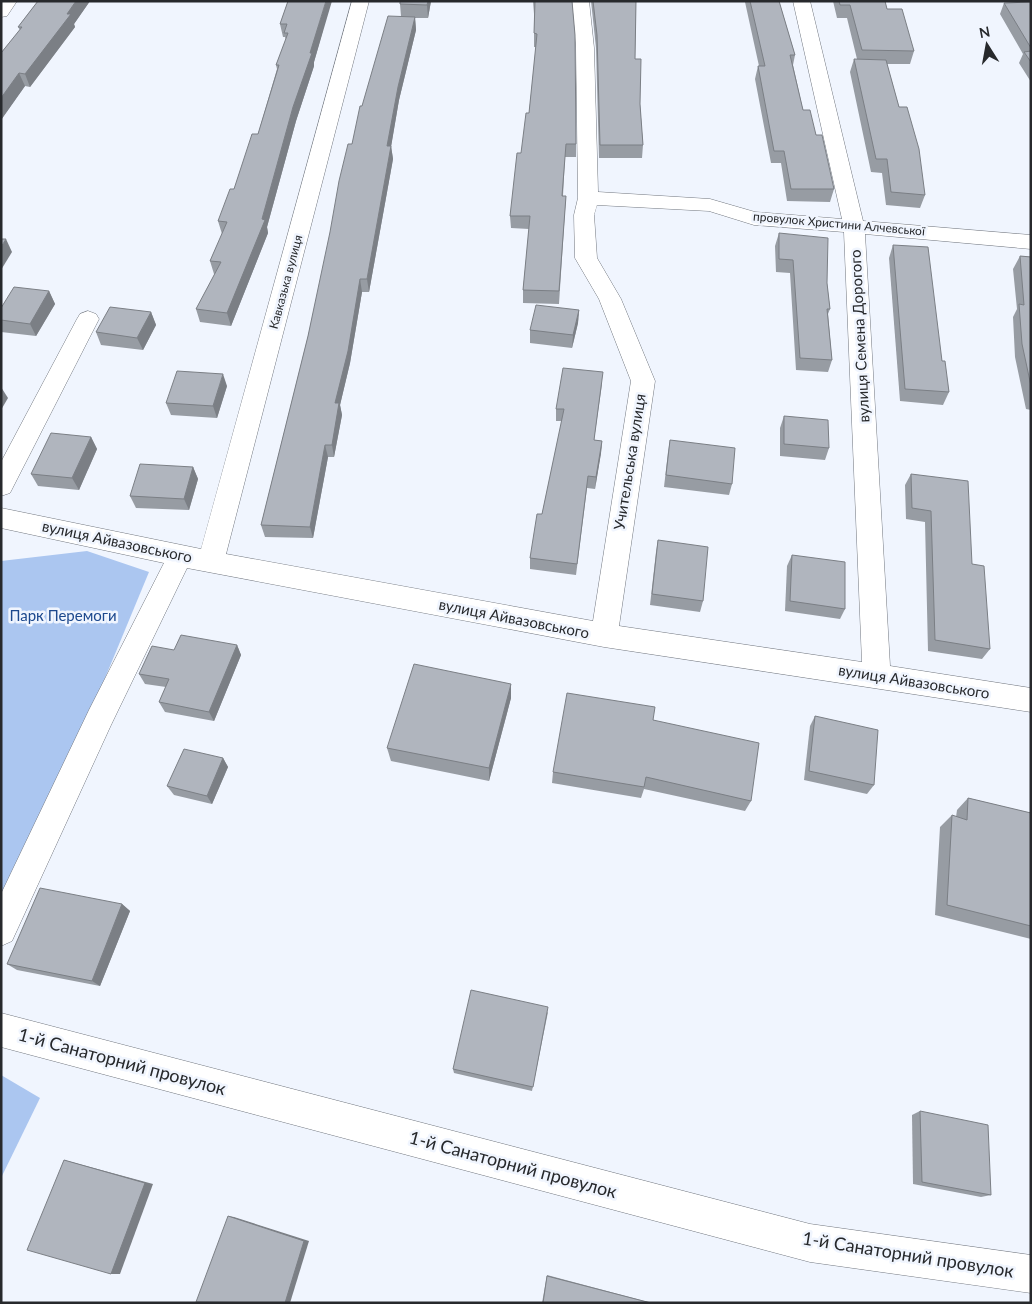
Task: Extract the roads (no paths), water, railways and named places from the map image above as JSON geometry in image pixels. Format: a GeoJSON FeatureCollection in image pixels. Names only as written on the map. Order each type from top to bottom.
{"type":"FeatureCollection","features":[{"type":"Feature","properties":{"kind":"street"},"geometry":{"type":"LineString","coordinates":[[1,12],[9,1]]}},
{"type":"Feature","properties":{"kind":"street","name":"Кавказька вулиця"},"geometry":{"type":"LineString","coordinates":[[210,562],[361,1]]}},
{"type":"Feature","properties":{"kind":"street","name":"Учительська вулиця"},"geometry":{"type":"LineString","coordinates":[[580,1],[585,48],[588,198],[584,216],[586,258],[610,299],[642,381],[604,635]]}},
{"type":"Feature","properties":{"kind":"street","name":"вулиця Семена Дорогого"},"geometry":{"type":"LineString","coordinates":[[801,1],[854,226],[877,676]]}},
{"type":"Feature","properties":{"kind":"street","name":"провулок Христини Алчевської"},"geometry":{"type":"LineString","coordinates":[[588,198],[710,205],[754,218],[1031,242]]}},
{"type":"Feature","properties":{"kind":"street"},"geometry":{"type":"LineString","coordinates":[[1,486],[88,319]]}},
{"type":"Feature","properties":{"kind":"street","name":"вулиця Айвазовського"},"geometry":{"type":"LineString","coordinates":[[1,518],[210,562],[604,635],[1031,700]]}},
{"type":"Feature","properties":{"kind":"street"},"geometry":{"type":"LineString","coordinates":[[1,930],[99,719],[180,556]]}},
{"type":"Feature","properties":{"kind":"street","name":"1-й Санаторний провулок"},"geometry":{"type":"LineString","coordinates":[[1,1030],[810,1243],[1031,1274]]}},
{"type":"Feature","properties":{"kind":"park label","name":"Парк Перемоги"},"geometry":{"type":"Point","coordinates":[63,616]}}]}
